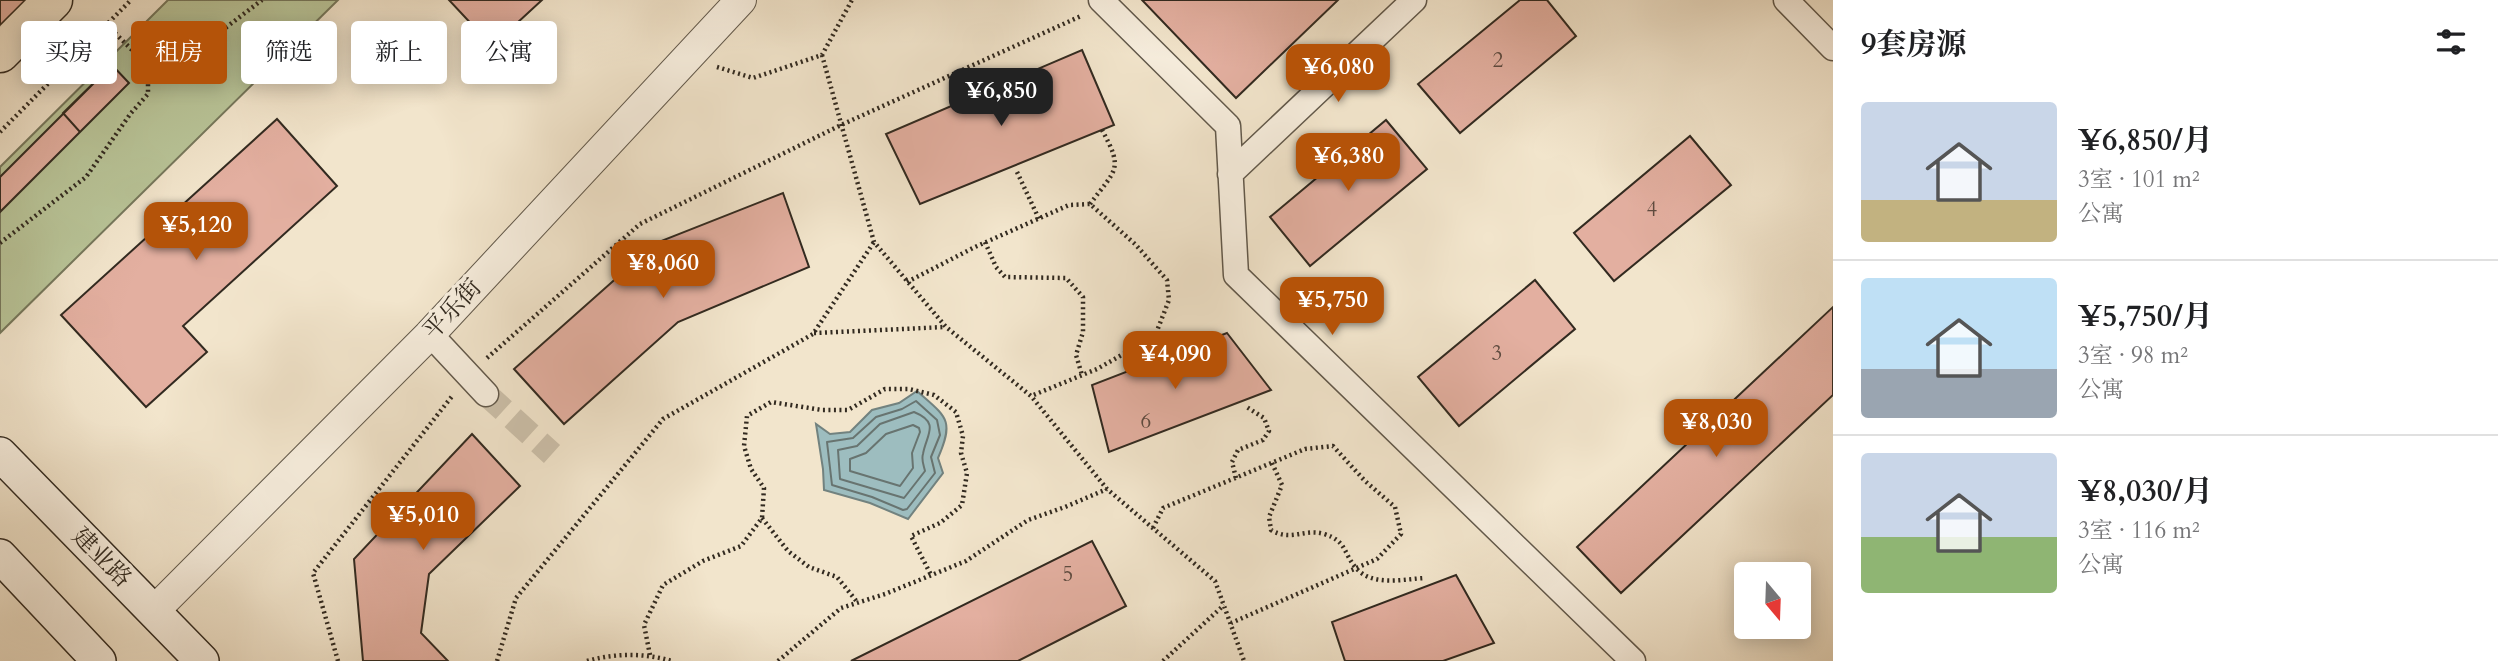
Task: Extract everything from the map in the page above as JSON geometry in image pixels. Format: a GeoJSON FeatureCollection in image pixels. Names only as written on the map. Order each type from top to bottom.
{"type":"FeatureCollection","features":[{"type":"Feature","properties":{"kind":"main road"},"geometry":{"type":"LineString","coordinates":[[0,53],[53,0]]}},
{"type":"Feature","properties":{"kind":"main road","name":"建业路"},"geometry":{"type":"LineString","coordinates":[[0,454],[202,661]]}},
{"type":"Feature","properties":{"kind":"main road"},"geometry":{"type":"LineString","coordinates":[[0,556],[99,661]]}},
{"type":"Feature","properties":{"kind":"street","name":"平乐街"},"geometry":{"type":"LineString","coordinates":[[155,610],[430,334],[741,0]]}},
{"type":"Feature","properties":{"kind":"street"},"geometry":{"type":"LineString","coordinates":[[1230,174],[1414,0]]}},
{"type":"Feature","properties":{"kind":"street"},"geometry":{"type":"LineString","coordinates":[[1786,0],[1833,47]]}},
{"type":"Feature","properties":{"kind":"street"},"geometry":{"type":"LineString","coordinates":[[1103,2],[1228,126],[1236,275],[1633,661]]}},
{"type":"Feature","properties":{"kind":"street"},"geometry":{"type":"LineString","coordinates":[[430,334],[486,394]]}},
{"type":"Feature","properties":{"kind":"path"},"geometry":{"type":"LineString","coordinates":[[0,132],[131,0]]}},
{"type":"Feature","properties":{"kind":"path"},"geometry":{"type":"LineString","coordinates":[[227,28],[262,0]]}},
{"type":"Feature","properties":{"kind":"path"},"geometry":{"type":"LineString","coordinates":[[689,58],[753,78],[822,55],[852,0]]}},
{"type":"Feature","properties":{"kind":"path"},"geometry":{"type":"LineString","coordinates":[[338,661],[313,573],[468,375],[639,225],[841,125],[1103,2]]}},
{"type":"Feature","properties":{"kind":"path"},"geometry":{"type":"LineString","coordinates":[[117,35],[131,49]]}},
{"type":"Feature","properties":{"kind":"path"},"geometry":{"type":"LineString","coordinates":[[822,55],[873,242],[946,327],[1031,396],[1107,489],[1215,581],[1244,661]]}},
{"type":"Feature","properties":{"kind":"path"},"geometry":{"type":"LineString","coordinates":[[0,243],[86,177],[131,113],[148,94],[148,84]]}},
{"type":"Feature","properties":{"kind":"path"},"geometry":{"type":"LineString","coordinates":[[1090,204],[1116,168],[1115,153],[1102,130]]}},
{"type":"Feature","properties":{"kind":"path"},"geometry":{"type":"LineString","coordinates":[[1017,172],[1039,219]]}},
{"type":"Feature","properties":{"kind":"path"},"geometry":{"type":"LineString","coordinates":[[907,282],[985,242],[1069,205],[1090,204],[1135,244],[1167,279],[1169,300],[1156,336],[1082,375],[1031,396]]}},
{"type":"Feature","properties":{"kind":"path"},"geometry":{"type":"LineString","coordinates":[[813,334],[873,242]]}},
{"type":"Feature","properties":{"kind":"path"},"geometry":{"type":"LineString","coordinates":[[985,242],[996,267],[1005,277],[1066,278],[1083,297],[1083,332],[1076,355],[1082,375]]}},
{"type":"Feature","properties":{"kind":"path"},"geometry":{"type":"LineString","coordinates":[[499,660],[516,598],[663,419],[813,334],[946,327]]}},
{"type":"Feature","properties":{"kind":"path"},"geometry":{"type":"LineString","coordinates":[[650,655],[644,625],[663,585],[703,561],[741,546],[762,518],[764,488],[751,469],[744,446],[747,416],[771,402],[822,410],[848,410],[885,389],[909,389],[934,395],[957,412],[963,436],[961,453],[967,473],[962,505],[940,523],[911,536],[932,575]]}},
{"type":"Feature","properties":{"kind":"path"},"geometry":{"type":"LineString","coordinates":[[1237,478],[1232,462],[1238,450],[1263,440],[1269,431],[1264,418],[1245,406]]}},
{"type":"Feature","properties":{"kind":"path"},"geometry":{"type":"LineString","coordinates":[[1153,528],[1163,508],[1305,449],[1333,446],[1365,481],[1395,507],[1401,534],[1377,559],[1231,623]]}},
{"type":"Feature","properties":{"kind":"path"},"geometry":{"type":"LineString","coordinates":[[1272,463],[1282,485],[1269,517],[1271,530],[1282,537],[1321,533],[1339,540],[1357,568],[1366,576],[1382,580],[1425,578]]}},
{"type":"Feature","properties":{"kind":"path"},"geometry":{"type":"LineString","coordinates":[[779,661],[841,608],[966,561],[1028,520],[1065,508],[1107,489]]}},
{"type":"Feature","properties":{"kind":"path"},"geometry":{"type":"LineString","coordinates":[[762,518],[788,551],[809,567],[836,577],[858,603]]}},
{"type":"Feature","properties":{"kind":"path"},"geometry":{"type":"LineString","coordinates":[[1163,661],[1224,605]]}},
{"type":"Feature","properties":{"kind":"path"},"geometry":{"type":"LineString","coordinates":[[587,661],[600,657],[650,655],[672,661]]}},
{"type":"Feature","properties":{"kind":"green space"},"geometry":{"type":"Polygon","coordinates":[[[168,0],[338,0],[317,21],[241,21],[241,84],[253,84],[0,333],[0,167],[83,84],[117,84],[117,51],[131,37],[131,84],[227,84],[227,21],[147,21],[168,0]]]}},
{"type":"Feature","properties":{"kind":"water"},"geometry":{"type":"Polygon","coordinates":[[[917,391],[941,413],[945,420],[946,435],[938,458],[943,473],[908,519],[870,503],[824,490],[816,424],[830,434],[850,432],[872,410],[899,403],[917,391]]]}},
{"type":"Feature","properties":{"kind":"building"},"geometry":{"type":"Polygon","coordinates":[[[0,0],[61,0],[40,21],[21,21],[21,40],[0,61],[0,0]]]}},
{"type":"Feature","properties":{"kind":"building"},"geometry":{"type":"Polygon","coordinates":[[[449,0],[542,0],[519,21],[469,21],[449,0]]]}},
{"type":"Feature","properties":{"kind":"building"},"geometry":{"type":"Polygon","coordinates":[[[1142,0],[1338,0],[1236,98],[1142,0]]]}},
{"type":"Feature","properties":{"kind":"building"},"geometry":{"type":"Polygon","coordinates":[[[1520,0],[1547,0],[1576,36],[1460,133],[1418,84],[1520,0]]]}},
{"type":"Feature","properties":{"kind":"building"},"geometry":{"type":"Polygon","coordinates":[[[1082,50],[1114,125],[920,204],[886,134],[1082,50]]]}},
{"type":"Feature","properties":{"kind":"building"},"geometry":{"type":"Polygon","coordinates":[[[117,70],[129,83],[0,212],[0,177],[93,84],[117,84],[117,70]]]}},
{"type":"Feature","properties":{"kind":"building"},"geometry":{"type":"Polygon","coordinates":[[[117,70],[129,83],[80,132],[63,113],[93,84],[117,84],[117,70]]]}},
{"type":"Feature","properties":{"kind":"building"},"geometry":{"type":"Polygon","coordinates":[[[277,119],[337,186],[183,326],[207,352],[146,407],[61,315],[277,119]]]}},
{"type":"Feature","properties":{"kind":"building"},"geometry":{"type":"Polygon","coordinates":[[[1386,120],[1427,169],[1310,266],[1270,217],[1386,120]]]}},
{"type":"Feature","properties":{"kind":"building"},"geometry":{"type":"Polygon","coordinates":[[[1690,136],[1731,185],[1614,281],[1574,233],[1690,136]]]}},
{"type":"Feature","properties":{"kind":"building"},"geometry":{"type":"Polygon","coordinates":[[[783,193],[809,267],[678,322],[564,424],[514,369],[656,243],[783,193]]]}},
{"type":"Feature","properties":{"kind":"building"},"geometry":{"type":"Polygon","coordinates":[[[1535,280],[1575,329],[1459,426],[1418,377],[1535,280]]]}},
{"type":"Feature","properties":{"kind":"building"},"geometry":{"type":"Polygon","coordinates":[[[1833,307],[1833,395],[1621,593],[1577,547],[1833,307]]]}},
{"type":"Feature","properties":{"kind":"building"},"geometry":{"type":"Polygon","coordinates":[[[1227,333],[1271,390],[1109,452],[1092,385],[1227,333]]]}},
{"type":"Feature","properties":{"kind":"building"},"geometry":{"type":"Polygon","coordinates":[[[472,434],[520,486],[429,574],[421,633],[448,661],[363,661],[354,559],[472,434]]]}},
{"type":"Feature","properties":{"kind":"building"},"geometry":{"type":"Polygon","coordinates":[[[1092,541],[1126,606],[1018,661],[851,661],[1092,541]]]}},
{"type":"Feature","properties":{"kind":"building"},"geometry":{"type":"Polygon","coordinates":[[[1456,575],[1494,643],[1443,661],[1345,661],[1332,622],[1456,575]]]}},
{"type":"Feature","properties":{"kind":"tunnel"},"geometry":{"type":"LineString","coordinates":[[486,394],[552,454]]}}]}
